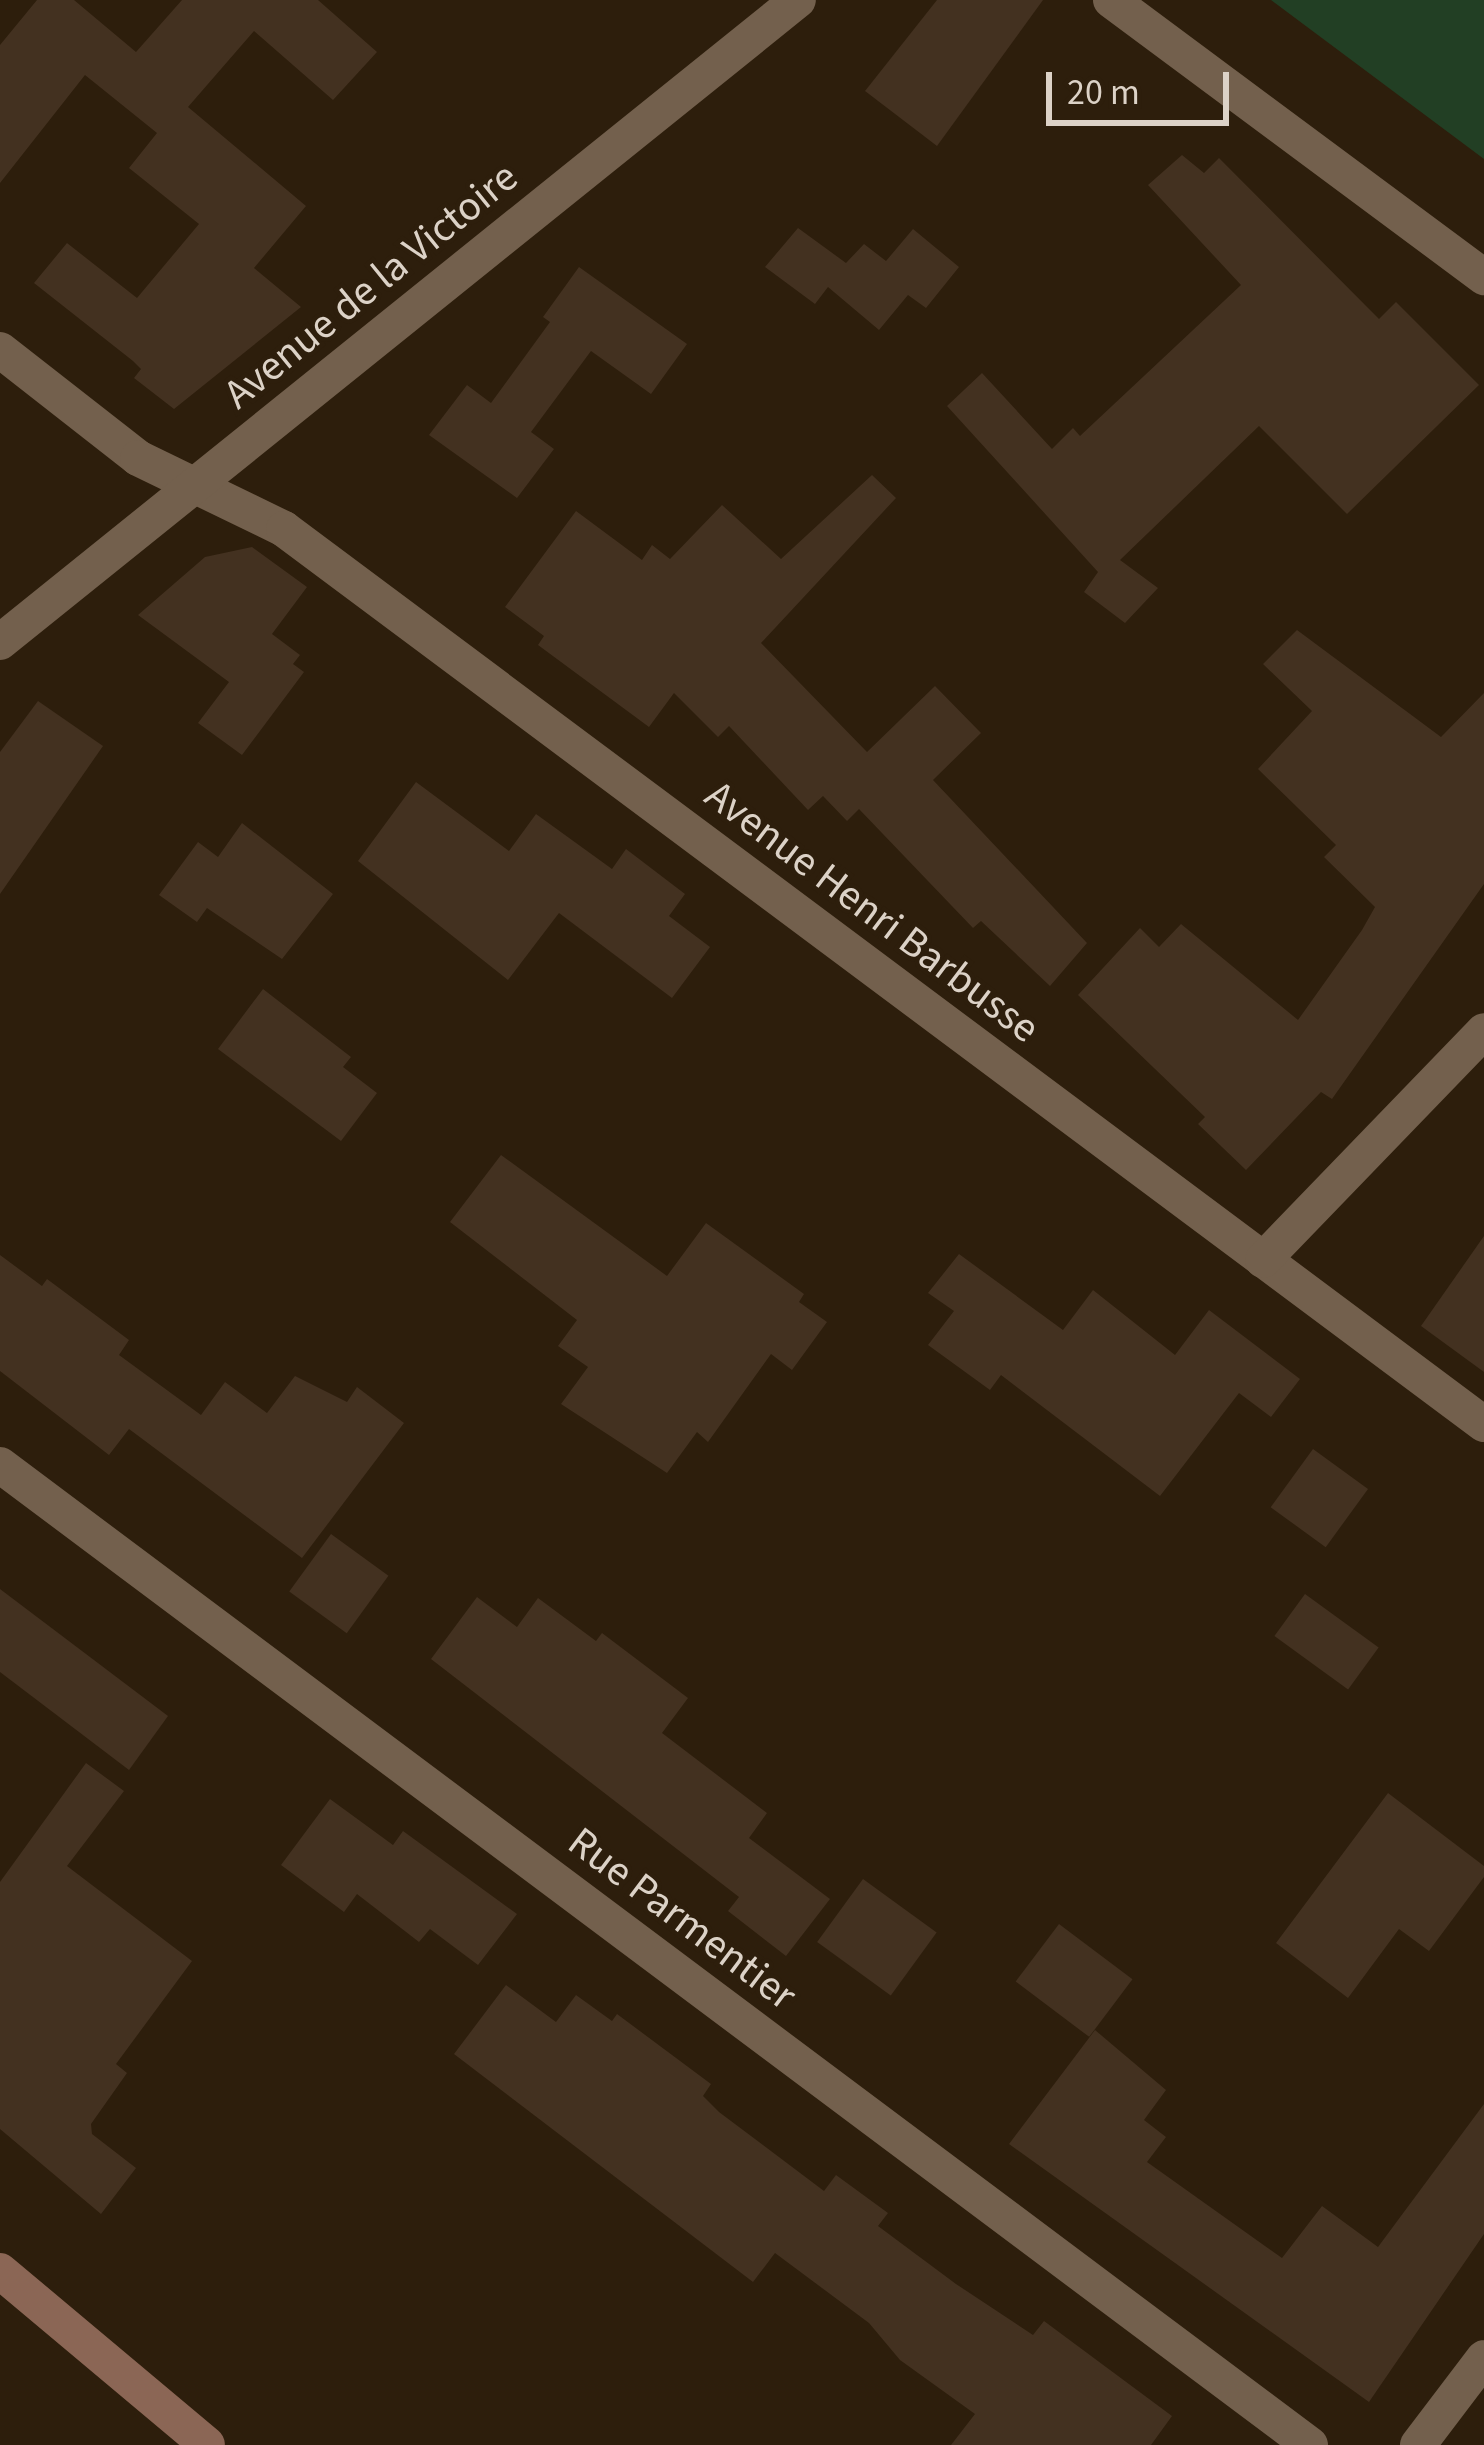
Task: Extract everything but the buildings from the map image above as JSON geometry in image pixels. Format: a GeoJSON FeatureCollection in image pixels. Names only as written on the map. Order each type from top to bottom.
{"type":"FeatureCollection","features":[{"type":"Feature","properties":{"kind":"main road"},"geometry":{"type":"LineString","coordinates":[[0,2271],[207,2445]]}},
{"type":"Feature","properties":{"kind":"street","name":"Avenue de la Victoire"},"geometry":{"type":"LineString","coordinates":[[0,642],[798,0]]}},
{"type":"Feature","properties":{"kind":"street"},"geometry":{"type":"LineString","coordinates":[[1111,0],[1484,277]]}},
{"type":"Feature","properties":{"kind":"street","name":"Avenue Henri Barbusse"},"geometry":{"type":"LineString","coordinates":[[0,350],[138,458],[284,530],[1484,1424]]}},
{"type":"Feature","properties":{"kind":"street"},"geometry":{"type":"LineString","coordinates":[[1263,1260],[1484,1031]]}},
{"type":"Feature","properties":{"kind":"street","name":"Rue Parmentier"},"geometry":{"type":"LineString","coordinates":[[0,1465],[1310,2445]]}},
{"type":"Feature","properties":{"kind":"street"},"geometry":{"type":"LineString","coordinates":[[1418,2445],[1484,2358]]}},
{"type":"Feature","properties":{"kind":"green space"},"geometry":{"type":"Polygon","coordinates":[[[1271,0],[1484,0],[1484,159],[1271,0]]]}}]}
